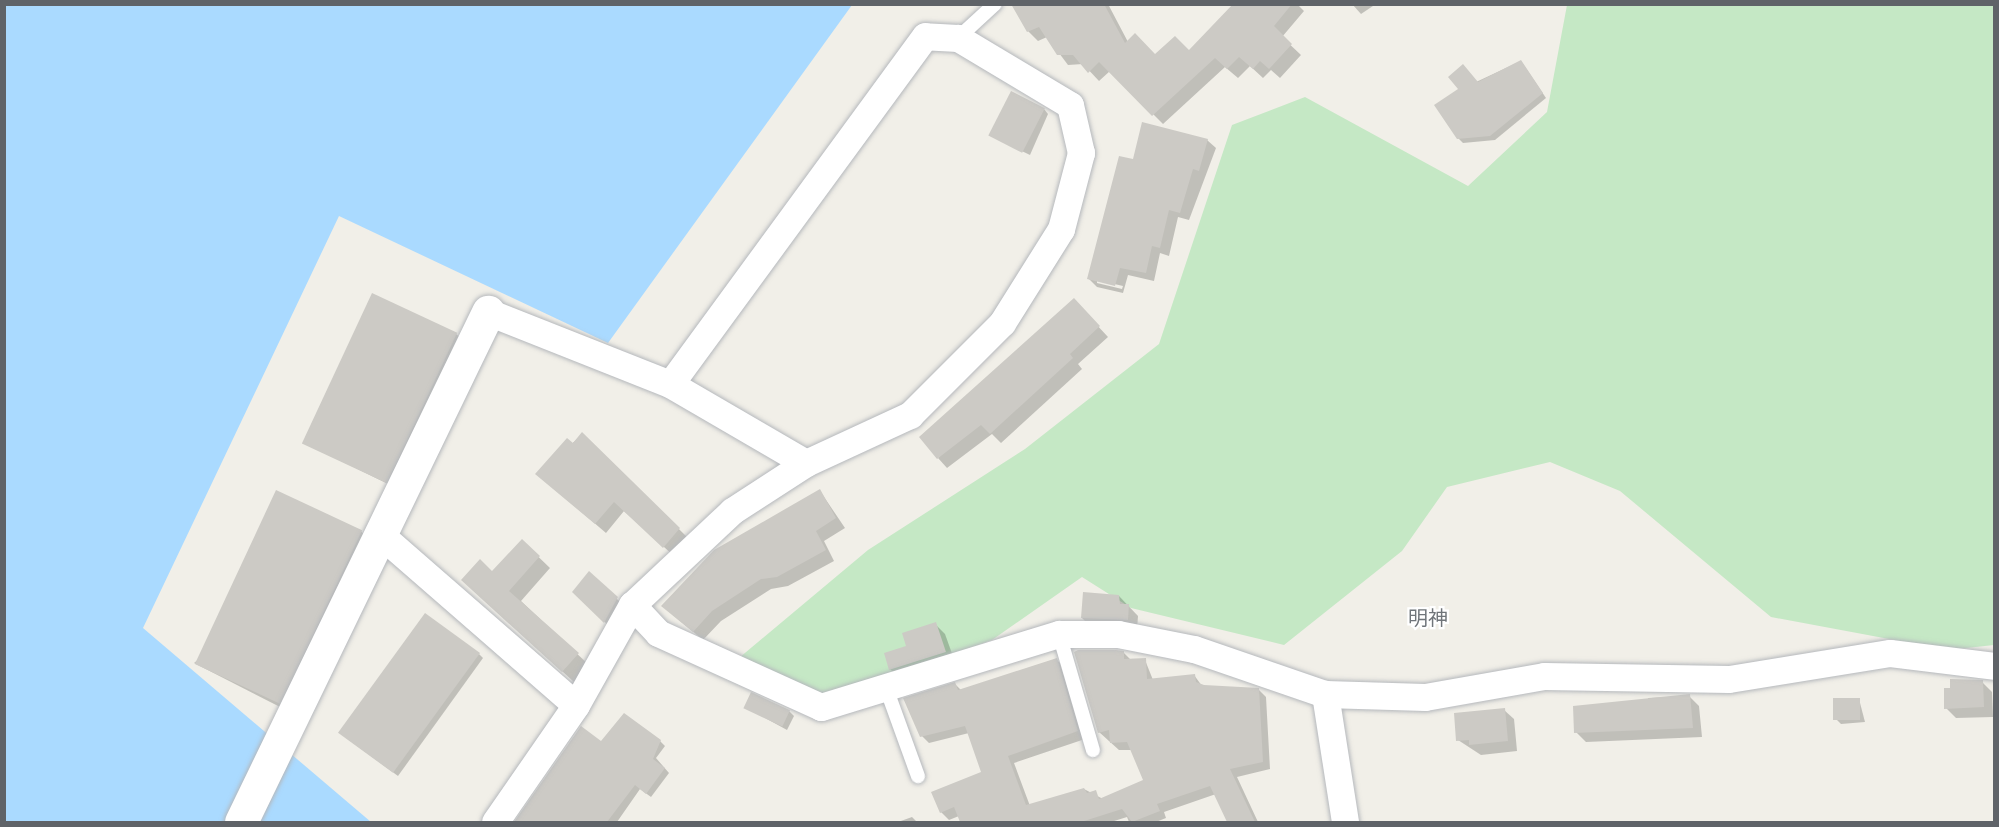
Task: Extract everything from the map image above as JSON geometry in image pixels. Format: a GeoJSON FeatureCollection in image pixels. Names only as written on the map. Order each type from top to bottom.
{"type":"FeatureCollection","features":[{"type":"Feature","properties":{"kind":"street"},"geometry":{"type":"LineString","coordinates":[[495,822],[576,705],[632,605],[732,512],[806,463],[910,415],[1002,323],[1061,230],[1081,153],[1070,105],[958,38],[925,36],[670,384]]}},
{"type":"Feature","properties":{"kind":"street"},"geometry":{"type":"LineString","coordinates":[[241,822],[382,536],[488,312],[670,384],[806,463]]}},
{"type":"Feature","properties":{"kind":"street"},"geometry":{"type":"LineString","coordinates":[[382,536],[576,705]]}},
{"type":"Feature","properties":{"kind":"street"},"geometry":{"type":"LineString","coordinates":[[632,605],[658,633],[821,707],[885,685],[1059,634],[1118,634],[1194,649],[1325,694],[1425,697],[1544,676],[1729,679],[1890,653],[1995,666]]}},
{"type":"Feature","properties":{"kind":"street"},"geometry":{"type":"LineString","coordinates":[[1325,694],[1345,822]]}},
{"type":"Feature","properties":{"kind":"lane"},"geometry":{"type":"LineString","coordinates":[[958,38],[995,4]]}},
{"type":"Feature","properties":{"kind":"lane"},"geometry":{"type":"LineString","coordinates":[[1059,634],[1093,750]]}},
{"type":"Feature","properties":{"kind":"lane"},"geometry":{"type":"LineString","coordinates":[[885,685],[918,776]]}},
{"type":"Feature","properties":{"kind":"green space"},"geometry":{"type":"Polygon","coordinates":[[[1567,5],[1994,5],[1994,645],[1948,650],[1771,617],[1620,491],[1550,462],[1447,487],[1402,551],[1284,645],[1131,608],[1082,577],[992,640],[824,700],[727,668],[868,550],[1025,449],[1159,344],[1232,125],[1305,97],[1468,186],[1547,112],[1567,5]]]}},
{"type":"Feature","properties":{"kind":"water"},"geometry":{"type":"Polygon","coordinates":[[[5,5],[852,5],[608,343],[339,216],[143,628],[371,822],[5,822],[5,5]]]}},
{"type":"Feature","properties":{"kind":"building"},"geometry":{"type":"Polygon","coordinates":[[[1011,4],[1104,4],[1125,43],[1135,33],[1155,54],[1175,36],[1189,50],[1233,4],[1292,4],[1274,26],[1292,44],[1269,69],[1260,61],[1253,69],[1239,57],[1227,69],[1215,58],[1152,116],[1099,62],[1088,73],[1073,55],[1057,55],[1039,27],[1027,32],[1011,4]]]}},
{"type":"Feature","properties":{"kind":"building"},"geometry":{"type":"Polygon","coordinates":[[[1521,60],[1543,93],[1490,136],[1457,139],[1434,105],[1458,89],[1448,77],[1463,64],[1478,82],[1521,60]]]}},
{"type":"Feature","properties":{"kind":"building"},"geometry":{"type":"Polygon","coordinates":[[[1011,91],[1045,108],[1022,153],[988,136],[1011,91]]]}},
{"type":"Feature","properties":{"kind":"building"},"geometry":{"type":"Polygon","coordinates":[[[1142,122],[1208,139],[1199,171],[1193,169],[1180,213],[1169,210],[1160,248],[1152,246],[1146,273],[1120,268],[1115,286],[1087,279],[1119,156],[1133,159],[1142,122]]]}},
{"type":"Feature","properties":{"kind":"building"},"geometry":{"type":"Polygon","coordinates":[[[372,293],[457,333],[387,483],[302,443],[372,293]]]}},
{"type":"Feature","properties":{"kind":"building"},"geometry":{"type":"Polygon","coordinates":[[[1074,298],[1100,326],[1070,354],[1073,358],[990,434],[981,425],[937,459],[919,437],[1074,298]]]}},
{"type":"Feature","properties":{"kind":"building"},"geometry":{"type":"Polygon","coordinates":[[[582,432],[680,528],[663,548],[614,502],[595,524],[535,474],[567,438],[573,443],[582,432]]]}},
{"type":"Feature","properties":{"kind":"building"},"geometry":{"type":"Polygon","coordinates":[[[820,489],[836,518],[816,531],[826,550],[777,577],[761,579],[712,611],[693,632],[661,606],[714,550],[820,489]]]}},
{"type":"Feature","properties":{"kind":"building"},"geometry":{"type":"Polygon","coordinates":[[[276,490],[362,530],[281,704],[195,664],[276,490]]]}},
{"type":"Feature","properties":{"kind":"building"},"geometry":{"type":"Polygon","coordinates":[[[522,539],[540,556],[509,591],[579,653],[562,672],[461,580],[480,559],[492,571],[522,539]]]}},
{"type":"Feature","properties":{"kind":"building"},"geometry":{"type":"Polygon","coordinates":[[[589,571],[618,597],[604,623],[572,592],[589,571]]]}},
{"type":"Feature","properties":{"kind":"building"},"geometry":{"type":"Polygon","coordinates":[[[1083,592],[1119,595],[1120,604],[1129,604],[1128,620],[1081,618],[1083,592]]]}},
{"type":"Feature","properties":{"kind":"building"},"geometry":{"type":"Polygon","coordinates":[[[425,613],[480,653],[393,773],[338,733],[425,613]]]}},
{"type":"Feature","properties":{"kind":"building"},"geometry":{"type":"Polygon","coordinates":[[[936,622],[946,652],[889,670],[884,653],[906,646],[902,633],[936,622]]]}},
{"type":"Feature","properties":{"kind":"building"},"geometry":{"type":"Polygon","coordinates":[[[1078,650],[1116,650],[1124,651],[1124,659],[1146,658],[1147,679],[1195,674],[1196,682],[1204,685],[1259,688],[1263,762],[1230,769],[1255,822],[1227,822],[1210,786],[1157,804],[1160,811],[1132,822],[1122,809],[1081,822],[960,822],[954,807],[940,813],[931,792],[981,772],[965,726],[920,737],[903,698],[955,682],[958,690],[1057,658],[1078,731],[1008,756],[1026,805],[1084,788],[1087,793],[1096,790],[1099,799],[1143,780],[1127,742],[1110,743],[1109,730],[1098,733],[1074,652],[1078,650]]]}},
{"type":"Feature","properties":{"kind":"building"},"geometry":{"type":"Polygon","coordinates":[[[1950,679],[1983,680],[1984,707],[1944,709],[1944,688],[1950,688],[1950,679]]]}},
{"type":"Feature","properties":{"kind":"building"},"geometry":{"type":"Polygon","coordinates":[[[751,692],[790,710],[782,726],[743,708],[751,692]]]}},
{"type":"Feature","properties":{"kind":"building"},"geometry":{"type":"Polygon","coordinates":[[[1690,694],[1693,728],[1574,733],[1573,706],[1690,694]]]}},
{"type":"Feature","properties":{"kind":"building"},"geometry":{"type":"Polygon","coordinates":[[[1833,698],[1860,698],[1860,720],[1833,720],[1833,698]]]}},
{"type":"Feature","properties":{"kind":"building"},"geometry":{"type":"Polygon","coordinates":[[[1505,708],[1508,741],[1469,745],[1469,740],[1456,741],[1454,713],[1505,708]]]}},
{"type":"Feature","properties":{"kind":"building"},"geometry":{"type":"Polygon","coordinates":[[[624,713],[661,740],[653,759],[665,768],[646,794],[635,785],[607,822],[514,822],[581,726],[601,741],[624,713]]]}},
{"type":"Feature","properties":{"kind":"district","name":"明神"},"geometry":{"type":"Point","coordinates":[1428,618]}}]}
